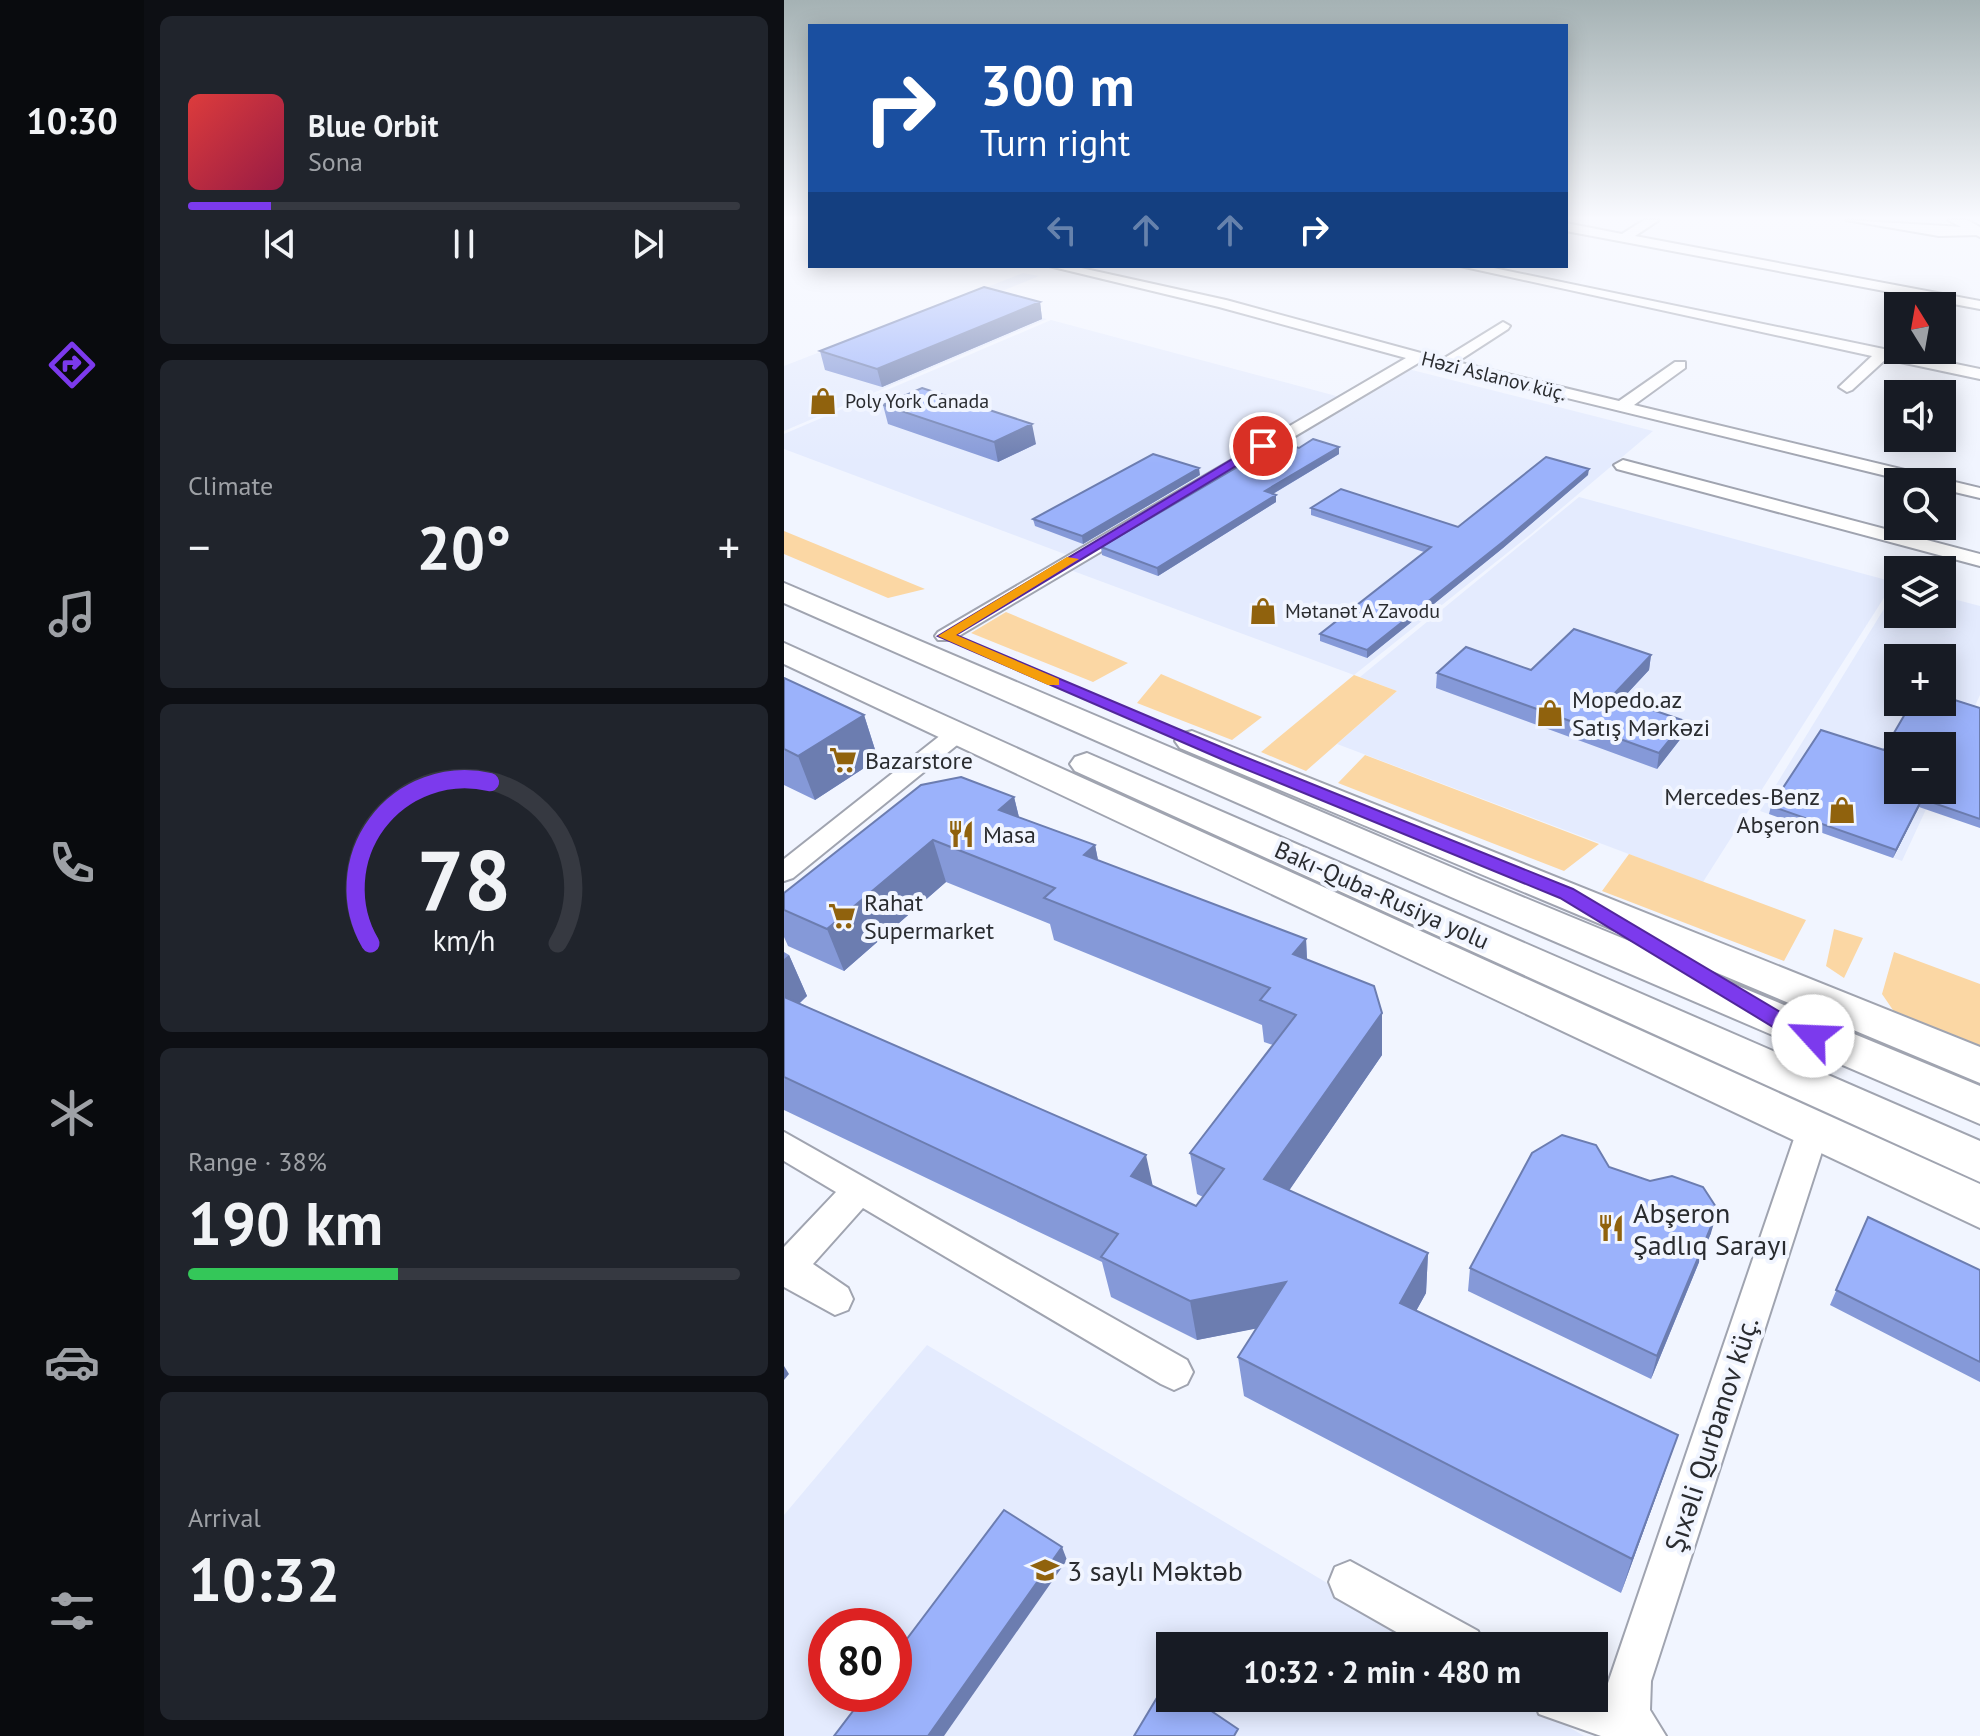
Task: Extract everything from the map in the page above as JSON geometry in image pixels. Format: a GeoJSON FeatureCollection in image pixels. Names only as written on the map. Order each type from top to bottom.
{"type":"FeatureCollection","features":[{"type":"Feature","properties":{"kind":"highway"},"geometry":{"type":"LineString","coordinates":[[784,569],[1234,759],[1566,893],[1980,1066]]}},
{"type":"Feature","properties":{"kind":"highway","name":"Bakı-Quba-Rusiya yolu"},"geometry":{"type":"LineString","coordinates":[[784,592],[1980,1106]]}},
{"type":"Feature","properties":{"kind":"highway","name":"Bakı-Quba-Rusiya yolu"},"geometry":{"type":"LineString","coordinates":[[784,628],[1980,1162]]}},
{"type":"Feature","properties":{"kind":"highway"},"geometry":{"type":"LineString","coordinates":[[784,652],[1980,1207]]}},
{"type":"Feature","properties":{"kind":"highway"},"geometry":{"type":"LineString","coordinates":[[1566,893],[1785,1024]]}},
{"type":"Feature","properties":{"kind":"street"},"geometry":{"type":"LineString","coordinates":[[1155,301],[1172,306]]}},
{"type":"Feature","properties":{"kind":"street","name":"Həzi Aslanov küç."},"geometry":{"type":"LineString","coordinates":[[1203,301],[1350,336],[1445,364],[1884,470]]}},
{"type":"Feature","properties":{"kind":"street"},"geometry":{"type":"LineString","coordinates":[[1634,301],[1980,374]]}},
{"type":"Feature","properties":{"kind":"street"},"geometry":{"type":"LineString","coordinates":[[1959,301],[1980,305]]}},
{"type":"Feature","properties":{"kind":"street"},"geometry":{"type":"LineString","coordinates":[[1256,329],[1282,319]]}},
{"type":"Feature","properties":{"kind":"street"},"geometry":{"type":"LineString","coordinates":[[1445,364],[1503,326]]}},
{"type":"Feature","properties":{"kind":"street"},"geometry":{"type":"LineString","coordinates":[[1327,348],[1350,336]]}},
{"type":"Feature","properties":{"kind":"street"},"geometry":{"type":"LineString","coordinates":[[1847,387],[1883,353]]}},
{"type":"Feature","properties":{"kind":"street"},"geometry":{"type":"LineString","coordinates":[[945,636],[1418,357]]}},
{"type":"Feature","properties":{"kind":"street"},"geometry":{"type":"LineString","coordinates":[[1621,407],[1680,365]]}},
{"type":"Feature","properties":{"kind":"street"},"geometry":{"type":"LineString","coordinates":[[1623,465],[1980,560]]}},
{"type":"Feature","properties":{"kind":"street"},"geometry":{"type":"LineString","coordinates":[[1956,487],[1980,493]]}},
{"type":"Feature","properties":{"kind":"street"},"geometry":{"type":"LineString","coordinates":[[784,872],[959,732]]}},
{"type":"Feature","properties":{"kind":"street","name":"Şıxəli Qurbanov küç."},"geometry":{"type":"LineString","coordinates":[[1636,1728],[1626,1700],[1629,1681],[1813,1130]]}},
{"type":"Feature","properties":{"kind":"street"},"geometry":{"type":"LineString","coordinates":[[784,1145],[1174,1372]]}},
{"type":"Feature","properties":{"kind":"street"},"geometry":{"type":"LineString","coordinates":[[835,1299],[786,1269],[860,1189]]}},
{"type":"Feature","properties":{"kind":"street"},"geometry":{"type":"LineString","coordinates":[[1350,1582],[1438,1632]]}},
{"type":"Feature","properties":{"kind":"street"},"geometry":{"type":"LineString","coordinates":[[1594,1712],[1636,1728]]}},
{"type":"Feature","properties":{"kind":"shaded area"},"geometry":{"type":"Polygon","coordinates":[[[951,301],[978,301],[1047,319],[784,431],[784,366],[951,301]]]}},
{"type":"Feature","properties":{"kind":"shaded area","name":"Poly York Canada"},"geometry":{"type":"Polygon","coordinates":[[[1051,320],[1340,397],[1070,556],[784,449],[784,434],[1051,320]]]}},
{"type":"Feature","properties":{"kind":"shaded area"},"geometry":{"type":"Polygon","coordinates":[[[1408,369],[1653,431],[1531,534],[1354,675],[1065,568],[1408,369]]]}},
{"type":"Feature","properties":{"kind":"shaded area"},"geometry":{"type":"Polygon","coordinates":[[[1579,497],[1884,579],[1884,598],[1703,882],[1337,744],[1397,691],[1360,677],[1579,497]]]}},
{"type":"Feature","properties":{"kind":"shaded area"},"geometry":{"type":"Polygon","coordinates":[[[784,531],[925,589],[888,598],[784,554],[784,531]]]}},
{"type":"Feature","properties":{"kind":"shaded area"},"geometry":{"type":"Polygon","coordinates":[[[1956,600],[1980,606],[1980,695],[1956,746],[1956,732],[1884,732],[1884,804],[1928,804],[1902,861],[1760,811],[1884,609],[1884,628],[1956,628],[1956,600]]]}},
{"type":"Feature","properties":{"kind":"shaded area"},"geometry":{"type":"Polygon","coordinates":[[[1006,612],[1128,663],[1093,682],[971,633],[1006,612]]]}},
{"type":"Feature","properties":{"kind":"shaded area"},"geometry":{"type":"Polygon","coordinates":[[[1161,674],[1262,717],[1232,740],[1137,703],[1161,674]]]}},
{"type":"Feature","properties":{"kind":"shaded area"},"geometry":{"type":"Polygon","coordinates":[[[1354,675],[1397,691],[1306,771],[1261,752],[1354,675]]]}},
{"type":"Feature","properties":{"kind":"shaded area"},"geometry":{"type":"Polygon","coordinates":[[[1365,755],[1599,844],[1564,871],[1338,783],[1365,755]]]}},
{"type":"Feature","properties":{"kind":"shaded area"},"geometry":{"type":"Polygon","coordinates":[[[1629,854],[1806,920],[1784,961],[1602,891],[1629,854]]]}},
{"type":"Feature","properties":{"kind":"shaded area"},"geometry":{"type":"Polygon","coordinates":[[[1834,929],[1863,938],[1844,978],[1826,966],[1834,929]]]}},
{"type":"Feature","properties":{"kind":"shaded area"},"geometry":{"type":"Polygon","coordinates":[[[1894,952],[1980,984],[1980,1047],[1895,1013],[1882,994],[1894,952]]]}},
{"type":"Feature","properties":{"kind":"shaded area","name":"3 saylı Məktəb"},"geometry":{"type":"Polygon","coordinates":[[[927,1345],[1409,1632],[1156,1632],[1156,1712],[1544,1712],[1584,1736],[784,1736],[784,1515],[927,1345]]]}},
{"type":"Feature","properties":{"kind":"building"},"geometry":{"type":"Polygon","coordinates":[[[948,301],[1040,302],[877,369],[820,351],[948,301]]]}},
{"type":"Feature","properties":{"kind":"building"},"geometry":{"type":"Polygon","coordinates":[[[922,388],[1032,424],[994,442],[883,405],[922,388]]]}},
{"type":"Feature","properties":{"kind":"building"},"geometry":{"type":"Polygon","coordinates":[[[1313,439],[1339,447],[1265,491],[1276,495],[1157,568],[1101,547],[1280,442],[1299,448],[1313,439]]]}},
{"type":"Feature","properties":{"kind":"building"},"geometry":{"type":"Polygon","coordinates":[[[1153,454],[1199,468],[1082,536],[1033,519],[1153,454]]]}},
{"type":"Feature","properties":{"kind":"building"},"geometry":{"type":"Polygon","coordinates":[[[1546,457],[1589,469],[1367,650],[1320,634],[1431,547],[1311,508],[1341,489],[1458,527],[1546,457]]]}},
{"type":"Feature","properties":{"kind":"building"},"geometry":{"type":"Polygon","coordinates":[[[1574,629],[1651,655],[1612,696],[1685,721],[1659,753],[1437,673],[1466,647],[1531,670],[1574,629]]]}},
{"type":"Feature","properties":{"kind":"building"},"geometry":{"type":"Polygon","coordinates":[[[784,678],[864,715],[798,756],[784,749],[784,678]]]}},
{"type":"Feature","properties":{"kind":"building"},"geometry":{"type":"Polygon","coordinates":[[[1956,700],[1980,708],[1980,819],[1936,804],[1956,804],[1956,732],[1894,732],[1904,716],[1956,716],[1956,700]]]}},
{"type":"Feature","properties":{"kind":"building"},"geometry":{"type":"Polygon","coordinates":[[[1821,730],[1884,750],[1884,804],[1919,804],[1896,850],[1771,806],[1821,730]]]}},
{"type":"Feature","properties":{"kind":"building"},"geometry":{"type":"Polygon","coordinates":[[[961,777],[1014,797],[999,810],[1095,845],[1084,855],[1306,939],[1293,954],[1374,986],[1382,1013],[1264,1179],[1428,1253],[1400,1303],[1678,1435],[1632,1559],[1238,1357],[1286,1282],[1190,1301],[1101,1257],[1118,1234],[784,1077],[784,997],[1146,1155],[1131,1176],[1196,1206],[1224,1169],[1190,1153],[1296,1015],[1260,1000],[1270,988],[1044,898],[1055,888],[933,840],[827,929],[784,910],[784,893],[921,785],[961,777]]]}},
{"type":"Feature","properties":{"kind":"building"},"geometry":{"type":"Polygon","coordinates":[[[1562,1135],[1596,1145],[1609,1167],[1650,1181],[1672,1176],[1703,1187],[1718,1210],[1657,1356],[1470,1268],[1532,1153],[1562,1135]]]}},
{"type":"Feature","properties":{"kind":"building"},"geometry":{"type":"Polygon","coordinates":[[[1868,1217],[1980,1270],[1980,1362],[1836,1290],[1868,1217]]]}},
{"type":"Feature","properties":{"kind":"building"},"geometry":{"type":"Polygon","coordinates":[[[1004,1510],[1062,1547],[928,1736],[834,1736],[852,1712],[912,1712],[912,1632],[1004,1510]]]}},
{"type":"Feature","properties":{"kind":"building"},"geometry":{"type":"Polygon","coordinates":[[[1156,1699],[1156,1712],[1213,1712],[1238,1729],[1234,1736],[1134,1736],[1156,1699]]]}},
{"type":"Feature","properties":{"kind":"slow traffic"},"geometry":{"type":"LineString","coordinates":[[1053,682],[945,636],[1072,559]]}},
{"type":"Feature","properties":{"kind":"place","name":"Poly York Canada"},"geometry":{"type":"Point","coordinates":[823,401]}},
{"type":"Feature","properties":{"kind":"place","name":"Mətanət A Zavodu"},"geometry":{"type":"Point","coordinates":[1263,611]}},
{"type":"Feature","properties":{"kind":"place","name":"Mopedo.az Satış Mərkəzi"},"geometry":{"type":"Point","coordinates":[1550,713]}},
{"type":"Feature","properties":{"kind":"place","name":"Bazarstore"},"geometry":{"type":"Point","coordinates":[843,760]}},
{"type":"Feature","properties":{"kind":"place","name":"Mercedes-Benz Abşeron"},"geometry":{"type":"Point","coordinates":[1842,810]}},
{"type":"Feature","properties":{"kind":"place","name":"Masa"},"geometry":{"type":"Point","coordinates":[961,834]}},
{"type":"Feature","properties":{"kind":"place","name":"Rahat Supermarket"},"geometry":{"type":"Point","coordinates":[842,916]}},
{"type":"Feature","properties":{"kind":"place","name":"Abşeron Şadlıq Sarayı"},"geometry":{"type":"Point","coordinates":[1611,1228]}},
{"type":"Feature","properties":{"kind":"place","name":"3 saylı Məktəb"},"geometry":{"type":"Point","coordinates":[1045,1570]}},
{"type":"Feature","properties":{"kind":"route"},"geometry":{"type":"LineString","coordinates":[[1263,446],[945,636],[1234,759],[1566,893],[1785,1024],[1813,1036]]}}]}
